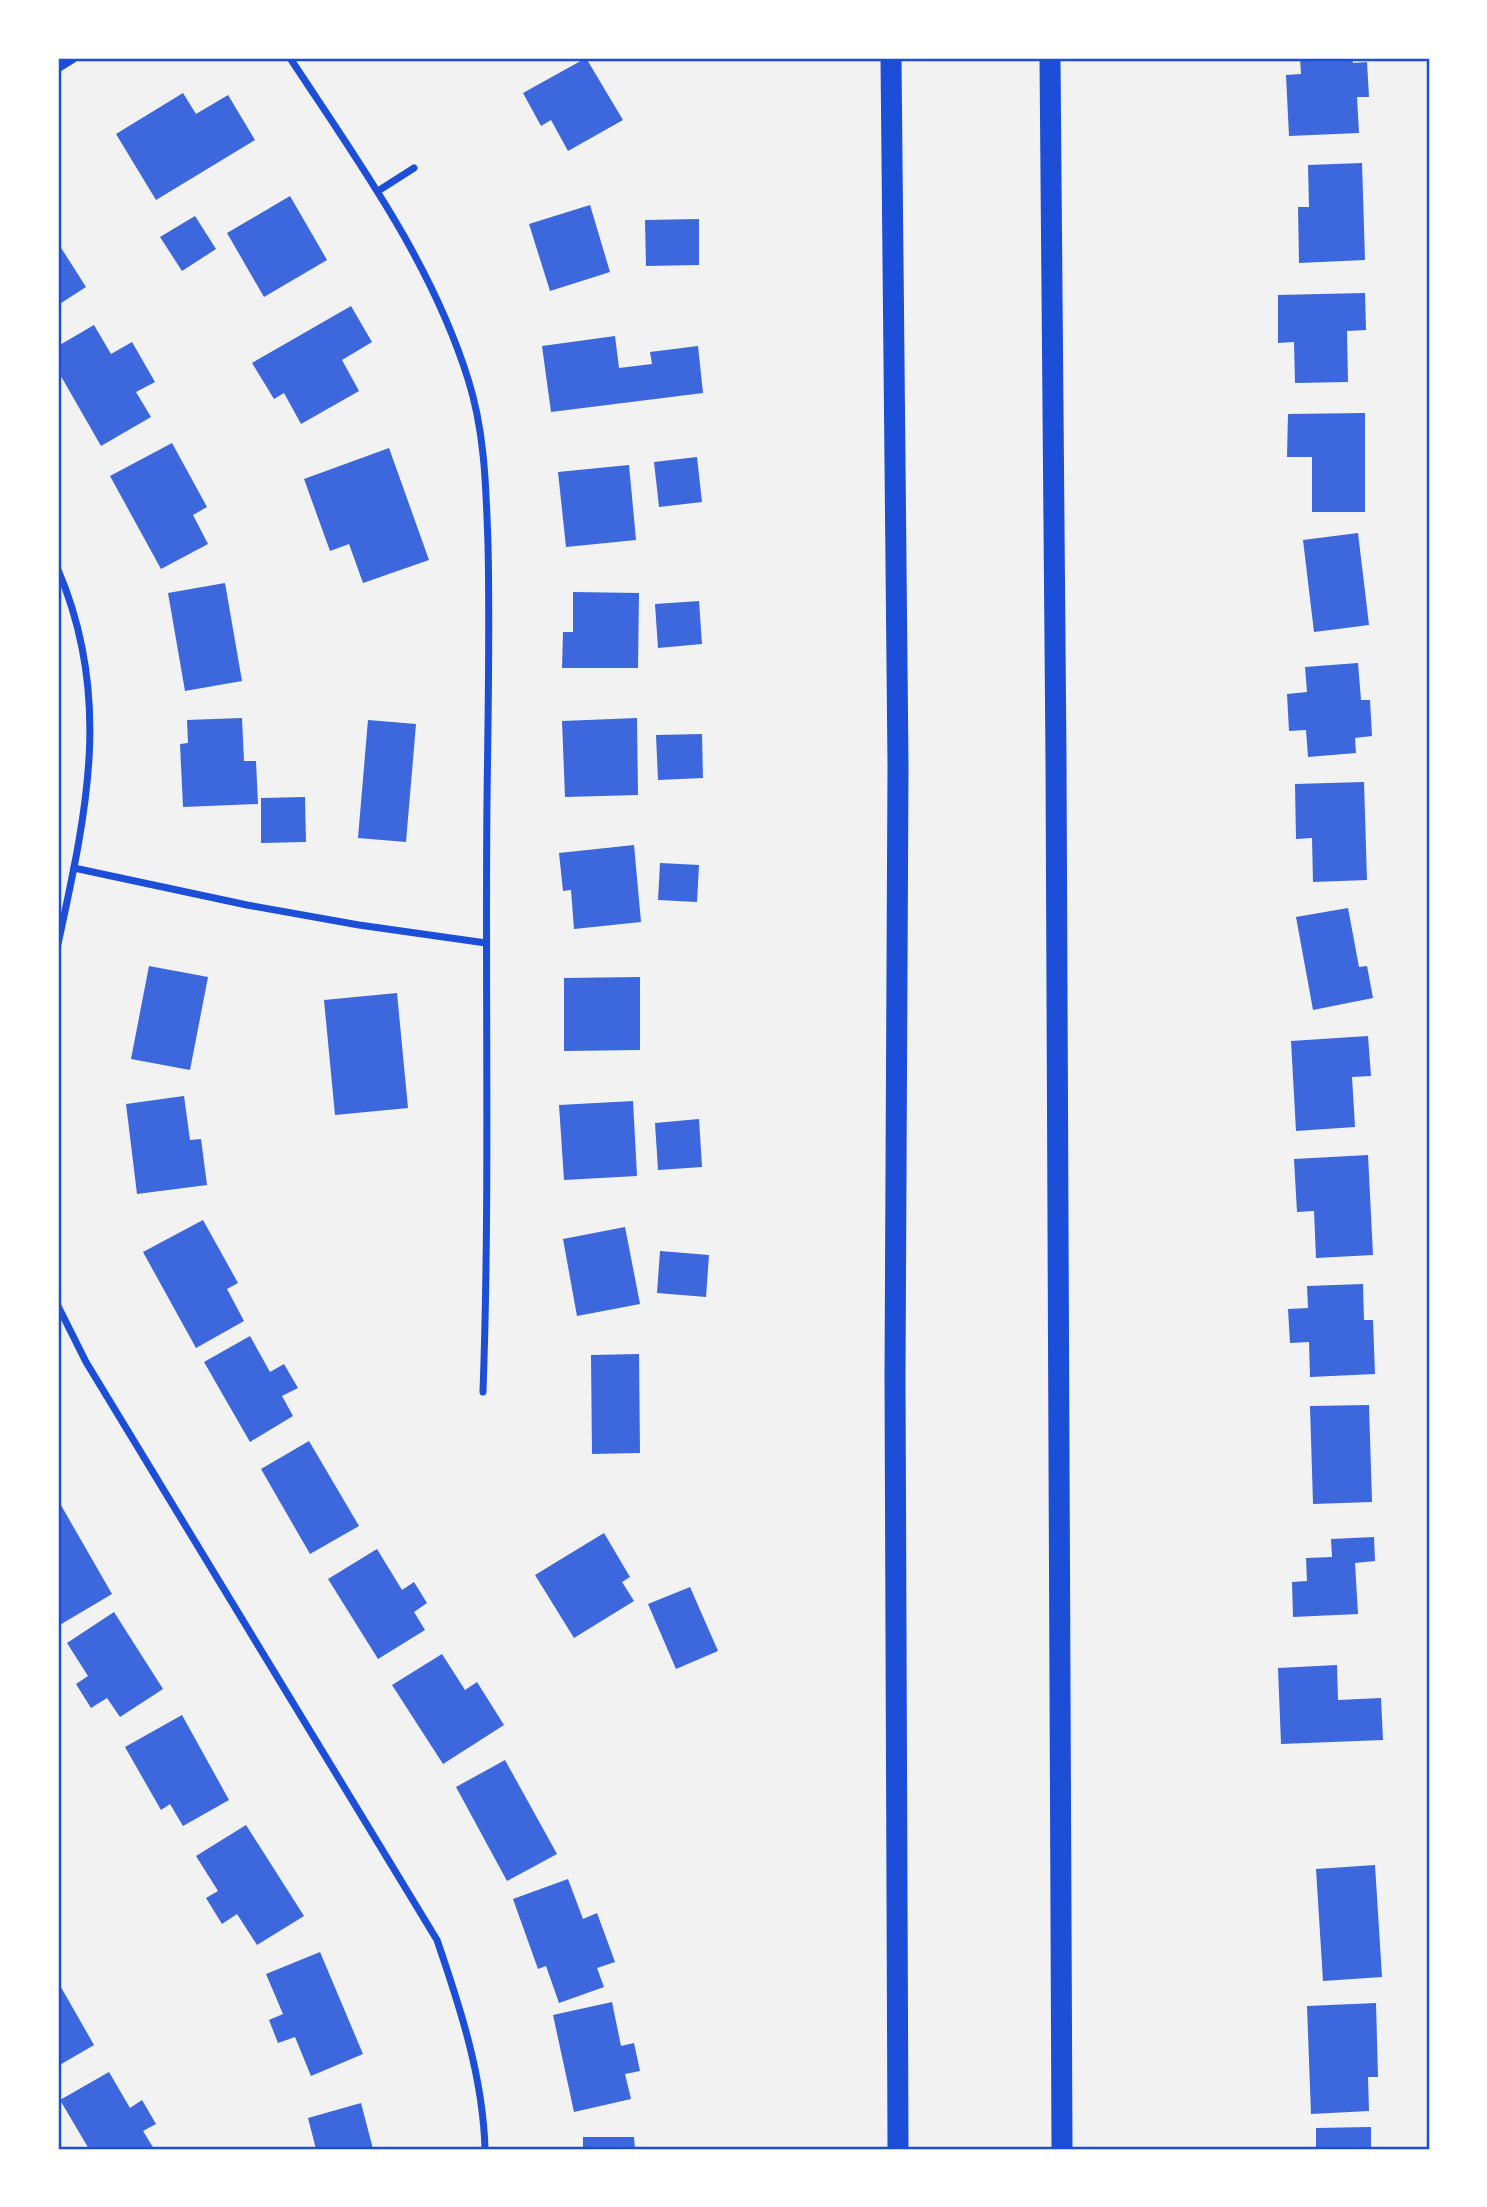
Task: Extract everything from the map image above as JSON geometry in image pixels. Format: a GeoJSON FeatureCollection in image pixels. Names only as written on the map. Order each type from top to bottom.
{"type":"FeatureCollection","features":[{"type":"Feature","properties":{"kind":"highway"},"geometry":{"type":"LineString","coordinates":[[891,58],[898,752],[895,1390],[898,2149]]}},
{"type":"Feature","properties":{"kind":"highway"},"geometry":{"type":"LineString","coordinates":[[1050,58],[1062,2149]]}},
{"type":"Feature","properties":{"kind":"street"},"geometry":{"type":"LineString","coordinates":[[58,66],[71,58]]}},
{"type":"Feature","properties":{"kind":"street"},"geometry":{"type":"LineString","coordinates":[[290,58],[378,191],[428,282],[469,380],[484,457],[489,597],[486,943],[488,1263],[483,1392]]}},
{"type":"Feature","properties":{"kind":"street"},"geometry":{"type":"LineString","coordinates":[[378,191],[414,168]]}},
{"type":"Feature","properties":{"kind":"street"},"geometry":{"type":"LineString","coordinates":[[58,570],[73,613],[89,684],[92,741],[74,868],[58,944]]}},
{"type":"Feature","properties":{"kind":"street"},"geometry":{"type":"LineString","coordinates":[[74,868],[272,909],[486,943]]}},
{"type":"Feature","properties":{"kind":"street"},"geometry":{"type":"LineString","coordinates":[[58,1306],[86,1362],[438,1940],[465,2024],[484,2123],[485,2149]]}},
{"type":"Feature","properties":{"kind":"building"},"geometry":{"type":"Polygon","coordinates":[[[586,58],[623,120],[568,151],[551,120],[541,126],[523,93],[586,58]]]}},
{"type":"Feature","properties":{"kind":"building"},"geometry":{"type":"Polygon","coordinates":[[[1300,58],[1352,58],[1353,63],[1367,62],[1369,97],[1357,97],[1359,133],[1289,136],[1286,75],[1301,74],[1300,58]]]}},
{"type":"Feature","properties":{"kind":"building"},"geometry":{"type":"Polygon","coordinates":[[[183,93],[196,114],[228,95],[255,140],[156,200],[116,134],[183,93]]]}},
{"type":"Feature","properties":{"kind":"building"},"geometry":{"type":"Polygon","coordinates":[[[1362,163],[1365,260],[1299,263],[1298,207],[1309,207],[1308,165],[1362,163]]]}},
{"type":"Feature","properties":{"kind":"building"},"geometry":{"type":"Polygon","coordinates":[[[290,196],[327,260],[264,297],[227,233],[290,196]]]}},
{"type":"Feature","properties":{"kind":"building"},"geometry":{"type":"Polygon","coordinates":[[[590,205],[610,272],[550,291],[529,224],[590,205]]]}},
{"type":"Feature","properties":{"kind":"building"},"geometry":{"type":"Polygon","coordinates":[[[195,216],[216,249],[182,271],[160,237],[195,216]]]}},
{"type":"Feature","properties":{"kind":"building"},"geometry":{"type":"Polygon","coordinates":[[[699,219],[699,265],[646,266],[645,220],[699,219]]]}},
{"type":"Feature","properties":{"kind":"building"},"geometry":{"type":"Polygon","coordinates":[[[58,243],[86,287],[58,305],[58,243]]]}},
{"type":"Feature","properties":{"kind":"building"},"geometry":{"type":"Polygon","coordinates":[[[1365,293],[1366,330],[1347,331],[1348,382],[1295,383],[1294,342],[1278,343],[1278,295],[1365,293]]]}},
{"type":"Feature","properties":{"kind":"building"},"geometry":{"type":"Polygon","coordinates":[[[351,306],[372,342],[342,360],[359,391],[301,424],[284,393],[274,399],[252,363],[351,306]]]}},
{"type":"Feature","properties":{"kind":"building"},"geometry":{"type":"Polygon","coordinates":[[[94,325],[111,354],[132,342],[155,382],[136,392],[151,417],[101,446],[58,371],[58,346],[94,325]]]}},
{"type":"Feature","properties":{"kind":"building"},"geometry":{"type":"Polygon","coordinates":[[[615,336],[619,368],[652,364],[650,352],[698,346],[703,393],[551,412],[542,346],[615,336]]]}},
{"type":"Feature","properties":{"kind":"building"},"geometry":{"type":"Polygon","coordinates":[[[1365,413],[1365,512],[1312,512],[1312,457],[1287,457],[1288,414],[1365,413]]]}},
{"type":"Feature","properties":{"kind":"building"},"geometry":{"type":"Polygon","coordinates":[[[172,443],[207,507],[193,515],[208,544],[161,569],[110,476],[172,443]]]}},
{"type":"Feature","properties":{"kind":"building"},"geometry":{"type":"Polygon","coordinates":[[[389,448],[429,560],[363,583],[349,544],[330,551],[304,479],[389,448]]]}},
{"type":"Feature","properties":{"kind":"building"},"geometry":{"type":"Polygon","coordinates":[[[697,457],[702,502],[659,507],[654,462],[697,457]]]}},
{"type":"Feature","properties":{"kind":"building"},"geometry":{"type":"Polygon","coordinates":[[[629,465],[636,540],[566,547],[558,472],[629,465]]]}},
{"type":"Feature","properties":{"kind":"building"},"geometry":{"type":"Polygon","coordinates":[[[1358,533],[1369,625],[1314,632],[1303,540],[1358,533]]]}},
{"type":"Feature","properties":{"kind":"building"},"geometry":{"type":"Polygon","coordinates":[[[225,583],[242,681],[185,691],[168,593],[225,583]]]}},
{"type":"Feature","properties":{"kind":"building"},"geometry":{"type":"Polygon","coordinates":[[[573,592],[639,593],[638,668],[562,668],[563,632],[573,632],[573,592]]]}},
{"type":"Feature","properties":{"kind":"building"},"geometry":{"type":"Polygon","coordinates":[[[699,601],[702,644],[658,648],[655,604],[699,601]]]}},
{"type":"Feature","properties":{"kind":"building"},"geometry":{"type":"Polygon","coordinates":[[[1358,663],[1361,700],[1370,700],[1372,736],[1355,738],[1356,753],[1308,757],[1306,730],[1289,731],[1287,694],[1307,692],[1305,667],[1358,663]]]}},
{"type":"Feature","properties":{"kind":"building"},"geometry":{"type":"Polygon","coordinates":[[[242,718],[244,761],[256,761],[258,804],[183,807],[180,744],[188,743],[187,720],[242,718]]]}},
{"type":"Feature","properties":{"kind":"building"},"geometry":{"type":"Polygon","coordinates":[[[637,718],[638,795],[565,797],[562,721],[637,718]]]}},
{"type":"Feature","properties":{"kind":"building"},"geometry":{"type":"Polygon","coordinates":[[[368,720],[416,724],[406,842],[358,838],[368,720]]]}},
{"type":"Feature","properties":{"kind":"building"},"geometry":{"type":"Polygon","coordinates":[[[702,734],[703,778],[658,780],[656,735],[702,734]]]}},
{"type":"Feature","properties":{"kind":"building"},"geometry":{"type":"Polygon","coordinates":[[[1364,782],[1367,880],[1313,882],[1312,838],[1296,839],[1295,784],[1364,782]]]}},
{"type":"Feature","properties":{"kind":"building"},"geometry":{"type":"Polygon","coordinates":[[[305,797],[306,842],[261,843],[261,798],[305,797]]]}},
{"type":"Feature","properties":{"kind":"building"},"geometry":{"type":"Polygon","coordinates":[[[634,845],[641,922],[574,929],[571,890],[563,891],[559,853],[634,845]]]}},
{"type":"Feature","properties":{"kind":"building"},"geometry":{"type":"Polygon","coordinates":[[[660,863],[699,865],[697,902],[658,900],[660,863]]]}},
{"type":"Feature","properties":{"kind":"building"},"geometry":{"type":"Polygon","coordinates":[[[1348,908],[1359,967],[1367,966],[1373,998],[1313,1010],[1296,917],[1348,908]]]}},
{"type":"Feature","properties":{"kind":"building"},"geometry":{"type":"Polygon","coordinates":[[[149,966],[208,977],[190,1070],[131,1059],[149,966]]]}},
{"type":"Feature","properties":{"kind":"building"},"geometry":{"type":"Polygon","coordinates":[[[640,977],[640,1050],[564,1051],[564,978],[640,977]]]}},
{"type":"Feature","properties":{"kind":"building"},"geometry":{"type":"Polygon","coordinates":[[[397,993],[408,1108],[335,1115],[324,1000],[397,993]]]}},
{"type":"Feature","properties":{"kind":"building"},"geometry":{"type":"Polygon","coordinates":[[[1368,1036],[1371,1076],[1352,1077],[1355,1127],[1296,1131],[1291,1041],[1368,1036]]]}},
{"type":"Feature","properties":{"kind":"building"},"geometry":{"type":"Polygon","coordinates":[[[184,1096],[190,1140],[201,1139],[207,1185],[137,1194],[126,1104],[184,1096]]]}},
{"type":"Feature","properties":{"kind":"building"},"geometry":{"type":"Polygon","coordinates":[[[633,1101],[637,1176],[564,1180],[559,1105],[633,1101]]]}},
{"type":"Feature","properties":{"kind":"building"},"geometry":{"type":"Polygon","coordinates":[[[699,1119],[702,1167],[658,1170],[655,1123],[699,1119]]]}},
{"type":"Feature","properties":{"kind":"building"},"geometry":{"type":"Polygon","coordinates":[[[1368,1155],[1373,1255],[1316,1258],[1314,1211],[1297,1212],[1294,1159],[1368,1155]]]}},
{"type":"Feature","properties":{"kind":"building"},"geometry":{"type":"Polygon","coordinates":[[[203,1220],[238,1283],[227,1289],[244,1321],[196,1348],[143,1252],[203,1220]]]}},
{"type":"Feature","properties":{"kind":"building"},"geometry":{"type":"Polygon","coordinates":[[[625,1227],[640,1304],[577,1316],[563,1239],[625,1227]]]}},
{"type":"Feature","properties":{"kind":"building"},"geometry":{"type":"Polygon","coordinates":[[[660,1251],[709,1255],[706,1297],[657,1293],[660,1251]]]}},
{"type":"Feature","properties":{"kind":"building"},"geometry":{"type":"Polygon","coordinates":[[[1363,1284],[1364,1320],[1373,1320],[1375,1374],[1310,1377],[1309,1342],[1290,1343],[1288,1309],[1308,1308],[1307,1286],[1363,1284]]]}},
{"type":"Feature","properties":{"kind":"building"},"geometry":{"type":"Polygon","coordinates":[[[250,1336],[270,1372],[284,1364],[298,1388],[282,1396],[293,1416],[250,1442],[204,1362],[250,1336]]]}},
{"type":"Feature","properties":{"kind":"building"},"geometry":{"type":"Polygon","coordinates":[[[639,1354],[640,1453],[592,1454],[591,1355],[639,1354]]]}},
{"type":"Feature","properties":{"kind":"building"},"geometry":{"type":"Polygon","coordinates":[[[1369,1405],[1372,1502],[1313,1504],[1310,1406],[1369,1405]]]}},
{"type":"Feature","properties":{"kind":"building"},"geometry":{"type":"Polygon","coordinates":[[[309,1441],[359,1526],[310,1554],[261,1469],[309,1441]]]}},
{"type":"Feature","properties":{"kind":"building"},"geometry":{"type":"Polygon","coordinates":[[[58,1500],[112,1594],[58,1626],[58,1500]]]}},
{"type":"Feature","properties":{"kind":"building"},"geometry":{"type":"Polygon","coordinates":[[[604,1533],[630,1577],[622,1582],[634,1601],[574,1638],[535,1575],[604,1533]]]}},
{"type":"Feature","properties":{"kind":"building"},"geometry":{"type":"Polygon","coordinates":[[[1374,1537],[1375,1561],[1355,1563],[1358,1614],[1293,1617],[1292,1582],[1307,1581],[1306,1558],[1332,1557],[1331,1539],[1374,1537]]]}},
{"type":"Feature","properties":{"kind":"building"},"geometry":{"type":"Polygon","coordinates":[[[377,1549],[402,1590],[414,1582],[427,1603],[414,1612],[425,1630],[378,1659],[328,1579],[377,1549]]]}},
{"type":"Feature","properties":{"kind":"building"},"geometry":{"type":"Polygon","coordinates":[[[690,1587],[718,1651],[676,1669],[648,1604],[690,1587]]]}},
{"type":"Feature","properties":{"kind":"building"},"geometry":{"type":"Polygon","coordinates":[[[114,1612],[163,1689],[120,1717],[107,1698],[91,1708],[76,1684],[88,1676],[67,1643],[114,1612]]]}},
{"type":"Feature","properties":{"kind":"building"},"geometry":{"type":"Polygon","coordinates":[[[442,1654],[465,1690],[477,1682],[504,1725],[443,1764],[392,1685],[442,1654]]]}},
{"type":"Feature","properties":{"kind":"building"},"geometry":{"type":"Polygon","coordinates":[[[1337,1665],[1338,1700],[1381,1698],[1383,1740],[1281,1744],[1278,1668],[1337,1665]]]}},
{"type":"Feature","properties":{"kind":"building"},"geometry":{"type":"Polygon","coordinates":[[[182,1715],[229,1800],[183,1826],[170,1804],[161,1810],[125,1747],[182,1715]]]}},
{"type":"Feature","properties":{"kind":"building"},"geometry":{"type":"Polygon","coordinates":[[[505,1760],[557,1854],[507,1881],[456,1787],[505,1760]]]}},
{"type":"Feature","properties":{"kind":"building"},"geometry":{"type":"Polygon","coordinates":[[[246,1825],[304,1916],[257,1945],[237,1914],[222,1924],[206,1898],[218,1891],[196,1856],[246,1825]]]}},
{"type":"Feature","properties":{"kind":"building"},"geometry":{"type":"Polygon","coordinates":[[[1375,1865],[1382,1977],[1323,1981],[1316,1869],[1375,1865]]]}},
{"type":"Feature","properties":{"kind":"building"},"geometry":{"type":"Polygon","coordinates":[[[568,1879],[583,1919],[597,1913],[615,1962],[597,1968],[604,1987],[559,2003],[546,1966],[538,1969],[513,1899],[568,1879]]]}},
{"type":"Feature","properties":{"kind":"building"},"geometry":{"type":"Polygon","coordinates":[[[320,1952],[363,2054],[311,2076],[295,2037],[278,2043],[269,2020],[283,2014],[266,1974],[320,1952]]]}},
{"type":"Feature","properties":{"kind":"building"},"geometry":{"type":"Polygon","coordinates":[[[58,1982],[94,2045],[58,2066],[58,1982]]]}},
{"type":"Feature","properties":{"kind":"building"},"geometry":{"type":"Polygon","coordinates":[[[612,2002],[621,2046],[634,2043],[640,2071],[625,2074],[631,2099],[574,2112],[553,2015],[612,2002]]]}},
{"type":"Feature","properties":{"kind":"building"},"geometry":{"type":"Polygon","coordinates":[[[1376,2003],[1378,2077],[1368,2077],[1369,2111],[1311,2114],[1307,2006],[1376,2003]]]}},
{"type":"Feature","properties":{"kind":"building"},"geometry":{"type":"Polygon","coordinates":[[[109,2072],[130,2108],[142,2100],[156,2124],[143,2131],[154,2149],[89,2149],[60,2100],[109,2072]]]}},
{"type":"Feature","properties":{"kind":"building"},"geometry":{"type":"Polygon","coordinates":[[[361,2103],[373,2149],[316,2149],[308,2118],[361,2103]]]}},
{"type":"Feature","properties":{"kind":"building"},"geometry":{"type":"Polygon","coordinates":[[[1371,2127],[1371,2149],[1316,2149],[1316,2128],[1371,2127]]]}},
{"type":"Feature","properties":{"kind":"building"},"geometry":{"type":"Polygon","coordinates":[[[583,2137],[634,2137],[635,2149],[583,2149],[583,2137]]]}}]}
